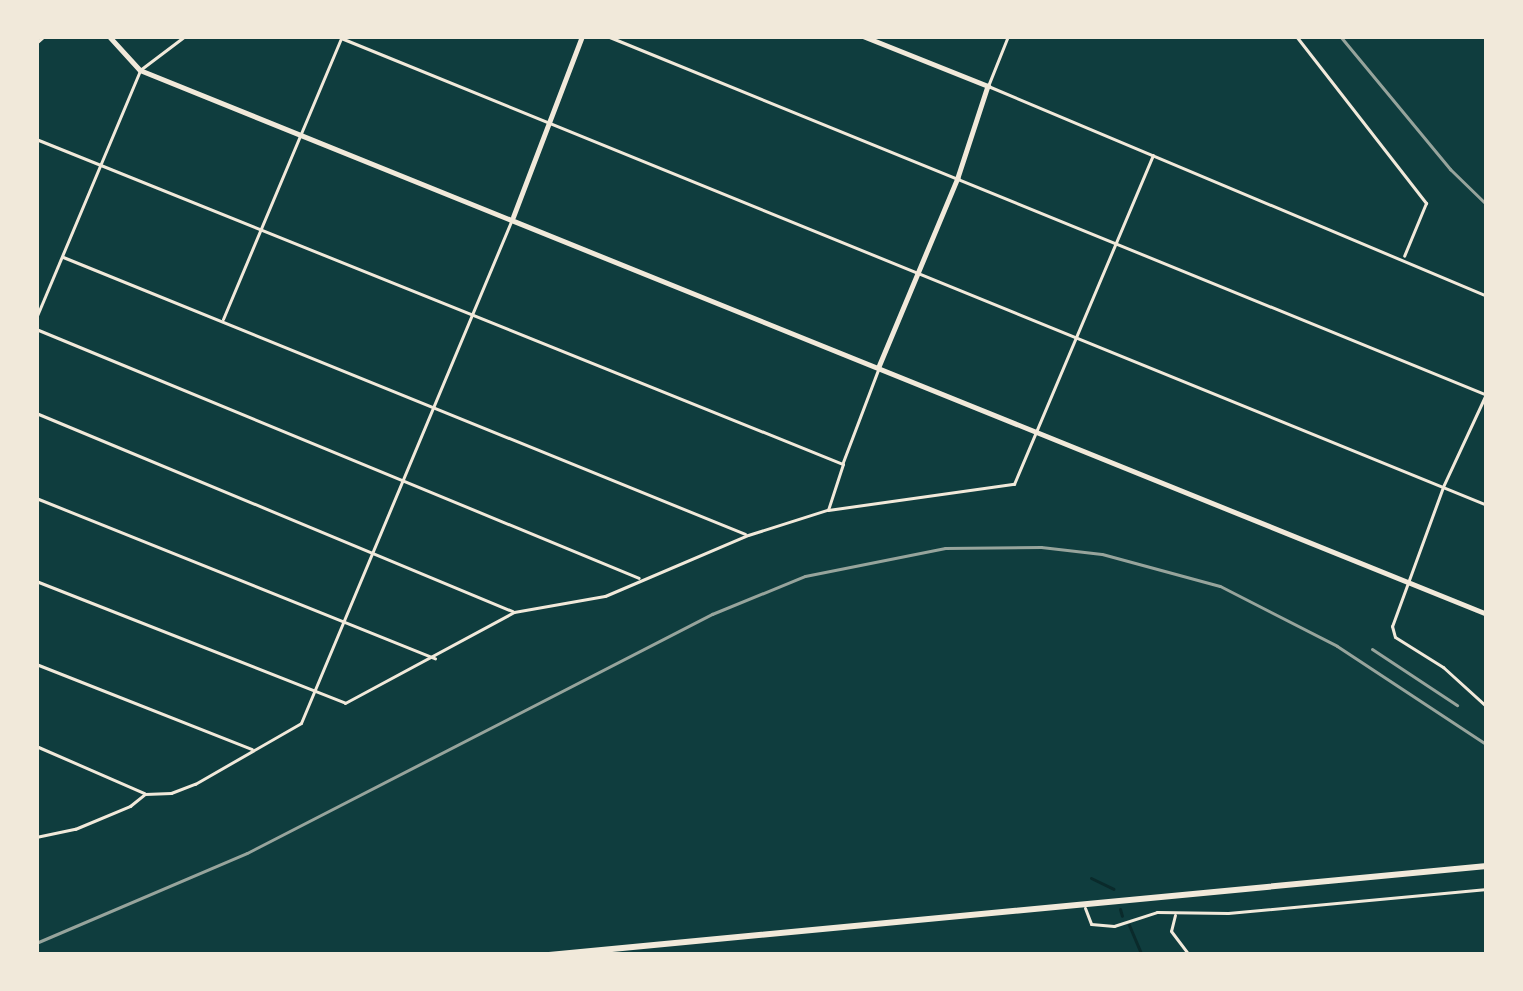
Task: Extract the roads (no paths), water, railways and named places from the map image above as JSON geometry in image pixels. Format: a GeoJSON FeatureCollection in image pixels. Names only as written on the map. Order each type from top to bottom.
{"type":"FeatureCollection","features":[{"type":"Feature","properties":{"kind":"main road"},"geometry":{"type":"LineString","coordinates":[[549,955],[1487,866]]}},
{"type":"Feature","properties":{"kind":"street"},"geometry":{"type":"LineString","coordinates":[[36,43],[44,36]]}},
{"type":"Feature","properties":{"kind":"street"},"geometry":{"type":"LineString","coordinates":[[109,36],[140,70],[1487,614]]}},
{"type":"Feature","properties":{"kind":"street"},"geometry":{"type":"LineString","coordinates":[[36,318],[140,70],[185,36]]}},
{"type":"Feature","properties":{"kind":"street"},"geometry":{"type":"LineString","coordinates":[[36,746],[146,794],[170,793],[296,731],[376,551],[582,36]]}},
{"type":"Feature","properties":{"kind":"street"},"geometry":{"type":"LineString","coordinates":[[608,36],[1487,394],[1443,487],[1392,626],[1396,637],[1443,667],[1487,707]]}},
{"type":"Feature","properties":{"kind":"street"},"geometry":{"type":"LineString","coordinates":[[863,36],[1487,296]]}},
{"type":"Feature","properties":{"kind":"street"},"geometry":{"type":"LineString","coordinates":[[828,509],[1009,36]]}},
{"type":"Feature","properties":{"kind":"street"},"geometry":{"type":"LineString","coordinates":[[1296,36],[1426,203],[1403,258]]}},
{"type":"Feature","properties":{"kind":"street"},"geometry":{"type":"LineString","coordinates":[[222,321],[341,37],[1487,505]]}},
{"type":"Feature","properties":{"kind":"street"},"geometry":{"type":"LineString","coordinates":[[36,139],[842,464]]}},
{"type":"Feature","properties":{"kind":"street"},"geometry":{"type":"LineString","coordinates":[[36,581],[345,704],[514,612],[591,599],[705,557],[748,535],[828,509],[1005,488],[1023,472],[1153,155]]}},
{"type":"Feature","properties":{"kind":"street"},"geometry":{"type":"LineString","coordinates":[[63,257],[748,535]]}},
{"type":"Feature","properties":{"kind":"street"},"geometry":{"type":"LineString","coordinates":[[36,329],[639,579]]}},
{"type":"Feature","properties":{"kind":"street"},"geometry":{"type":"LineString","coordinates":[[36,413],[514,612]]}},
{"type":"Feature","properties":{"kind":"street"},"geometry":{"type":"LineString","coordinates":[[36,498],[436,658]]}},
{"type":"Feature","properties":{"kind":"street"},"geometry":{"type":"LineString","coordinates":[[36,664],[254,749]]}},
{"type":"Feature","properties":{"kind":"street"},"geometry":{"type":"LineString","coordinates":[[36,837],[75,830],[146,794]]}},
{"type":"Feature","properties":{"kind":"street"},"geometry":{"type":"LineString","coordinates":[[1084,904],[1090,924],[1107,926],[1138,914],[1487,890]]}},
{"type":"Feature","properties":{"kind":"street"},"geometry":{"type":"LineString","coordinates":[[1177,914],[1171,931],[1189,955]]}},
{"type":"Feature","properties":{"kind":"waterway"},"geometry":{"type":"LineString","coordinates":[[1091,878],[1114,889]]}},
{"type":"Feature","properties":{"kind":"waterway"},"geometry":{"type":"LineString","coordinates":[[1120,909],[1122,916]]}},
{"type":"Feature","properties":{"kind":"waterway"},"geometry":{"type":"LineString","coordinates":[[1129,925],[1142,955]]}},
{"type":"Feature","properties":{"kind":"railway"},"geometry":{"type":"LineString","coordinates":[[1340,36],[1450,169],[1487,205]]}},
{"type":"Feature","properties":{"kind":"railway"},"geometry":{"type":"LineString","coordinates":[[36,943],[247,853],[712,614],[805,576],[945,548],[1041,547],[1102,554],[1220,586],[1337,646],[1487,745]]}},
{"type":"Feature","properties":{"kind":"railway"},"geometry":{"type":"LineString","coordinates":[[1372,649],[1457,705]]}}]}
